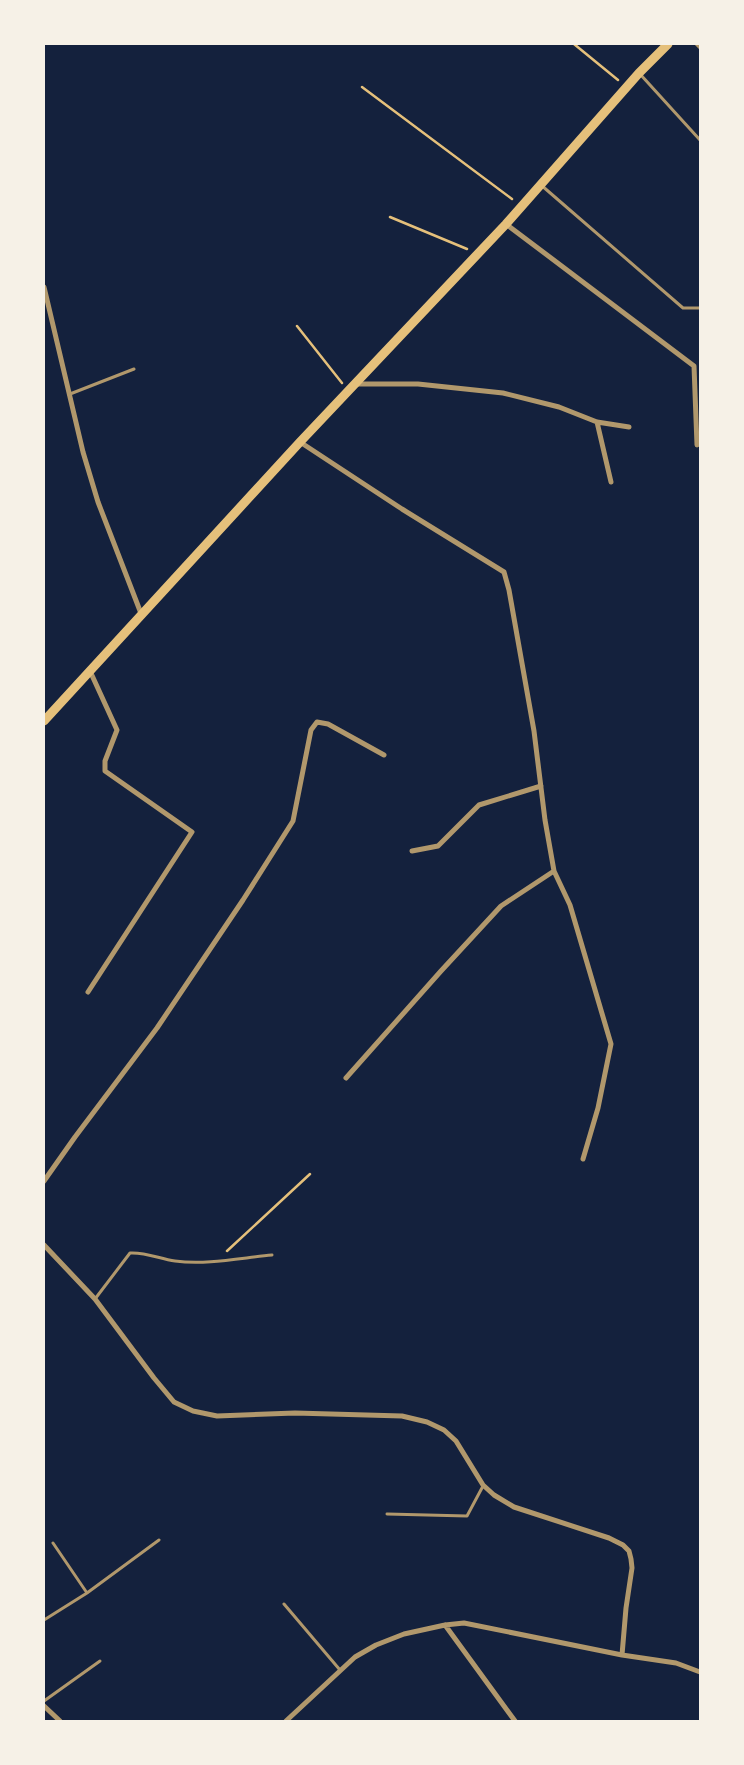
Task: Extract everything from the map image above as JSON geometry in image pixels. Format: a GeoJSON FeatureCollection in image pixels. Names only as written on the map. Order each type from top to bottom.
{"type":"FeatureCollection","features":[{"type":"Feature","properties":{"kind":"main road"},"geometry":{"type":"LineString","coordinates":[[44,721],[300,442],[506,224],[639,73],[668,44]]}},
{"type":"Feature","properties":{"kind":"street"},"geometry":{"type":"LineString","coordinates":[[506,224],[697,366],[697,445]]}},
{"type":"Feature","properties":{"kind":"street"},"geometry":{"type":"LineString","coordinates":[[44,287],[83,452],[98,502],[142,616]]}},
{"type":"Feature","properties":{"kind":"street"},"geometry":{"type":"LineString","coordinates":[[356,384],[418,384],[503,393],[559,407],[597,422],[629,427]]}},
{"type":"Feature","properties":{"kind":"street"},"geometry":{"type":"LineString","coordinates":[[597,422],[611,482]]}},
{"type":"Feature","properties":{"kind":"street"},"geometry":{"type":"LineString","coordinates":[[300,442],[402,509],[504,572],[511,598],[534,731],[554,871],[570,904],[611,1044],[598,1108],[583,1158]]}},
{"type":"Feature","properties":{"kind":"street"},"geometry":{"type":"LineString","coordinates":[[88,992],[192,832],[105,771],[105,761],[117,730],[90,671]]}},
{"type":"Feature","properties":{"kind":"street"},"geometry":{"type":"LineString","coordinates":[[44,1181],[157,1028],[243,900],[293,821],[310,730],[316,722],[328,724],[384,755]]}},
{"type":"Feature","properties":{"kind":"street"},"geometry":{"type":"LineString","coordinates":[[412,851],[438,846],[479,804],[541,786]]}},
{"type":"Feature","properties":{"kind":"street"},"geometry":{"type":"LineString","coordinates":[[346,1078],[501,906],[554,871]]}},
{"type":"Feature","properties":{"kind":"street"},"geometry":{"type":"LineString","coordinates":[[44,1245],[95,1299],[174,1402],[193,1412],[217,1416],[295,1413],[402,1416],[427,1422],[444,1430],[456,1441],[483,1485],[494,1495],[514,1507],[609,1538],[623,1545],[629,1551],[632,1568],[622,1655]]}},
{"type":"Feature","properties":{"kind":"street"},"geometry":{"type":"LineString","coordinates":[[286,1721],[355,1657],[404,1634],[444,1625],[464,1623],[622,1655],[676,1663],[700,1672]]}},
{"type":"Feature","properties":{"kind":"street"},"geometry":{"type":"LineString","coordinates":[[444,1625],[515,1721]]}},
{"type":"Feature","properties":{"kind":"street"},"geometry":{"type":"LineString","coordinates":[[44,1706],[60,1721]]}},
{"type":"Feature","properties":{"kind":"lane"},"geometry":{"type":"LineString","coordinates":[[696,44],[700,48]]}},
{"type":"Feature","properties":{"kind":"lane"},"geometry":{"type":"LineString","coordinates":[[639,73],[700,140]]}},
{"type":"Feature","properties":{"kind":"lane"},"geometry":{"type":"LineString","coordinates":[[541,184],[683,308],[700,308]]}},
{"type":"Feature","properties":{"kind":"lane"},"geometry":{"type":"LineString","coordinates":[[70,394],[134,369]]}},
{"type":"Feature","properties":{"kind":"lane"},"geometry":{"type":"LineString","coordinates":[[95,1299],[130,1253],[141,1253],[175,1261],[200,1262],[272,1256]]}},
{"type":"Feature","properties":{"kind":"lane"},"geometry":{"type":"LineString","coordinates":[[387,1514],[467,1516],[483,1485]]}},
{"type":"Feature","properties":{"kind":"lane"},"geometry":{"type":"LineString","coordinates":[[44,1620],[87,1593],[159,1540]]}},
{"type":"Feature","properties":{"kind":"lane"},"geometry":{"type":"LineString","coordinates":[[53,1543],[87,1593]]}},
{"type":"Feature","properties":{"kind":"lane"},"geometry":{"type":"LineString","coordinates":[[284,1604],[340,1670]]}},
{"type":"Feature","properties":{"kind":"lane"},"geometry":{"type":"LineString","coordinates":[[44,1701],[100,1660]]}},
{"type":"Feature","properties":{"kind":"path"},"geometry":{"type":"LineString","coordinates":[[574,44],[627,87]]}},
{"type":"Feature","properties":{"kind":"path"},"geometry":{"type":"LineString","coordinates":[[362,87],[522,206]]}},
{"type":"Feature","properties":{"kind":"path"},"geometry":{"type":"LineString","coordinates":[[390,217],[478,254]]}},
{"type":"Feature","properties":{"kind":"path"},"geometry":{"type":"LineString","coordinates":[[297,326],[349,392]]}},
{"type":"Feature","properties":{"kind":"path"},"geometry":{"type":"LineString","coordinates":[[216,1261],[310,1174]]}}]}
